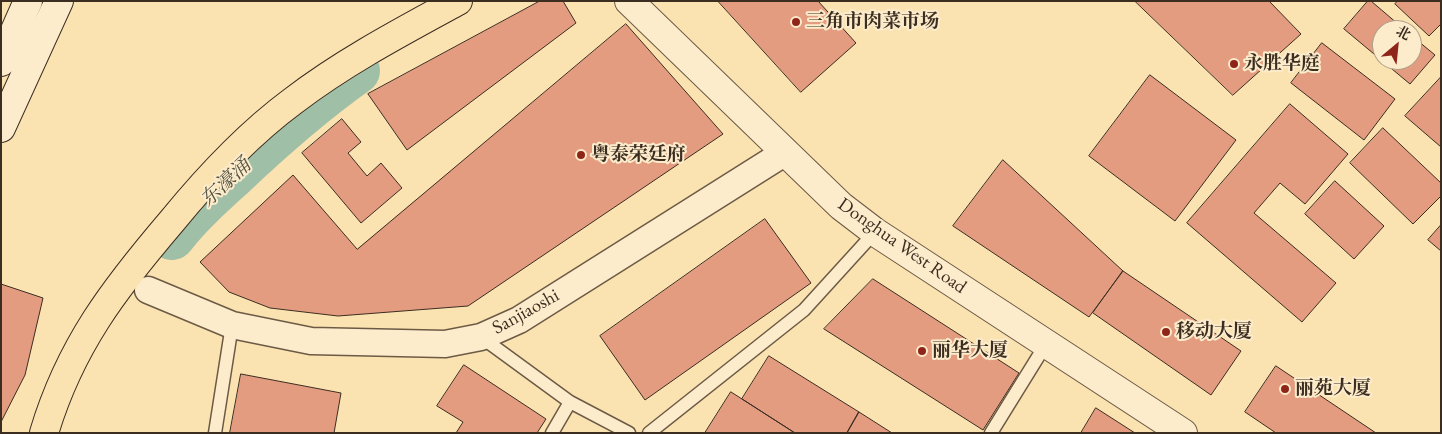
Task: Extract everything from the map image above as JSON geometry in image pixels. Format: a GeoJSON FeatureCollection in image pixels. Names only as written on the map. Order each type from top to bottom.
{"type":"FeatureCollection","features":[{"type":"Feature","properties":{"kind":"highway"},"geometry":{"type":"LineString","coordinates":[[42,433],[60,378],[95,313],[189,195],[227,154],[261,122],[334,68],[453,1]]}},
{"type":"Feature","properties":{"kind":"highway"},"geometry":{"type":"LineString","coordinates":[[42,433],[65,374],[84,337],[101,310],[148,249],[225,161],[254,133],[315,84],[360,55],[458,1]]}},
{"type":"Feature","properties":{"kind":"street"},"geometry":{"type":"LineString","coordinates":[[1,62],[28,1]]}},
{"type":"Feature","properties":{"kind":"street"},"geometry":{"type":"LineString","coordinates":[[1,128],[59,1]]}},
{"type":"Feature","properties":{"kind":"street","name":"Donghua West Road"},"geometry":{"type":"LineString","coordinates":[[629,1],[841,206],[875,232],[1183,433]]}},
{"type":"Feature","properties":{"kind":"street","name":"Sanjiaoshi"},"geometry":{"type":"LineString","coordinates":[[148,290],[232,325],[311,341],[445,344],[482,337],[519,320],[784,152]]}},
{"type":"Feature","properties":{"kind":"lane"},"geometry":{"type":"LineString","coordinates":[[648,433],[804,310],[875,232]]}},
{"type":"Feature","properties":{"kind":"lane"},"geometry":{"type":"LineString","coordinates":[[215,433],[232,325]]}},
{"type":"Feature","properties":{"kind":"lane"},"geometry":{"type":"LineString","coordinates":[[482,337],[570,402],[629,433]]}},
{"type":"Feature","properties":{"kind":"lane"},"geometry":{"type":"LineString","coordinates":[[992,433],[1046,344]]}},
{"type":"Feature","properties":{"kind":"lane"},"geometry":{"type":"LineString","coordinates":[[552,433],[570,402]]}},
{"type":"Feature","properties":{"kind":"building"},"geometry":{"type":"Polygon","coordinates":[[[540,1],[563,1],[576,23],[407,150],[368,94],[540,1]]]}},
{"type":"Feature","properties":{"kind":"building"},"geometry":{"type":"Polygon","coordinates":[[[718,1],[818,1],[856,43],[801,92],[718,1]]]}},
{"type":"Feature","properties":{"kind":"building","name":"永胜华庭"},"geometry":{"type":"Polygon","coordinates":[[[1135,1],[1269,1],[1301,34],[1233,95],[1135,1]]]}},
{"type":"Feature","properties":{"kind":"building"},"geometry":{"type":"Polygon","coordinates":[[[1368,1],[1371,1],[1393,20],[1372,20],[1372,52],[1344,29],[1368,1]]]}},
{"type":"Feature","properties":{"kind":"building"},"geometry":{"type":"Polygon","coordinates":[[[1398,1],[1441,1],[1441,24],[1429,36],[1422,29],[1422,20],[1412,20],[1395,4],[1398,1]]]}},
{"type":"Feature","properties":{"kind":"building","name":"粤泰荣廷府"},"geometry":{"type":"Polygon","coordinates":[[[626,24],[723,134],[468,306],[338,316],[270,308],[229,292],[200,262],[293,175],[357,249],[626,24]]]}},
{"type":"Feature","properties":{"kind":"building"},"geometry":{"type":"Polygon","coordinates":[[[1322,43],[1395,99],[1364,140],[1291,83],[1322,43]]]}},
{"type":"Feature","properties":{"kind":"building"},"geometry":{"type":"Polygon","coordinates":[[[1422,44],[1435,55],[1410,84],[1393,70],[1422,70],[1422,44]]]}},
{"type":"Feature","properties":{"kind":"building"},"geometry":{"type":"Polygon","coordinates":[[[1150,75],[1236,140],[1175,221],[1089,156],[1150,75]]]}},
{"type":"Feature","properties":{"kind":"building"},"geometry":{"type":"Polygon","coordinates":[[[1441,77],[1441,147],[1405,116],[1441,77]]]}},
{"type":"Feature","properties":{"kind":"building"},"geometry":{"type":"Polygon","coordinates":[[[1290,104],[1348,154],[1305,204],[1280,183],[1254,213],[1336,283],[1302,322],[1187,223],[1290,104]]]}},
{"type":"Feature","properties":{"kind":"building"},"geometry":{"type":"Polygon","coordinates":[[[342,119],[361,142],[348,153],[367,176],[381,163],[402,188],[361,223],[302,153],[342,119]]]}},
{"type":"Feature","properties":{"kind":"building"},"geometry":{"type":"Polygon","coordinates":[[[1383,128],[1441,183],[1441,196],[1413,224],[1350,163],[1383,128]]]}},
{"type":"Feature","properties":{"kind":"building"},"geometry":{"type":"Polygon","coordinates":[[[1003,160],[1123,271],[1089,317],[953,226],[1003,160]]]}},
{"type":"Feature","properties":{"kind":"building"},"geometry":{"type":"Polygon","coordinates":[[[1335,181],[1384,226],[1354,259],[1305,214],[1335,181]]]}},
{"type":"Feature","properties":{"kind":"building"},"geometry":{"type":"Polygon","coordinates":[[[765,219],[811,283],[645,400],[600,336],[765,219]]]}},
{"type":"Feature","properties":{"kind":"building"},"geometry":{"type":"Polygon","coordinates":[[[1441,225],[1441,251],[1428,240],[1441,225]]]}},
{"type":"Feature","properties":{"kind":"building","name":"移动大厦"},"geometry":{"type":"Polygon","coordinates":[[[1123,271],[1241,351],[1211,395],[1093,313],[1123,271]]]}},
{"type":"Feature","properties":{"kind":"building","name":"丽华大厦"},"geometry":{"type":"Polygon","coordinates":[[[873,279],[1019,373],[983,430],[824,329],[873,279]]]}},
{"type":"Feature","properties":{"kind":"building"},"geometry":{"type":"Polygon","coordinates":[[[1,284],[43,298],[25,375],[1,422],[1,284]]]}},
{"type":"Feature","properties":{"kind":"building"},"geometry":{"type":"Polygon","coordinates":[[[769,356],[859,412],[847,433],[795,433],[742,399],[769,356]]]}},
{"type":"Feature","properties":{"kind":"building"},"geometry":{"type":"Polygon","coordinates":[[[464,365],[546,419],[537,433],[456,433],[463,422],[437,406],[464,365]]]}},
{"type":"Feature","properties":{"kind":"building","name":"丽苑大厦"},"geometry":{"type":"Polygon","coordinates":[[[1276,366],[1376,433],[1276,433],[1245,412],[1276,366]]]}},
{"type":"Feature","properties":{"kind":"building"},"geometry":{"type":"Polygon","coordinates":[[[241,374],[341,393],[334,433],[230,433],[241,374]]]}},
{"type":"Feature","properties":{"kind":"building"},"geometry":{"type":"Polygon","coordinates":[[[731,392],[742,399],[795,433],[705,433],[731,392]]]}},
{"type":"Feature","properties":{"kind":"building"},"geometry":{"type":"Polygon","coordinates":[[[1096,408],[1135,433],[1081,433],[1096,408]]]}},
{"type":"Feature","properties":{"kind":"building"},"geometry":{"type":"Polygon","coordinates":[[[859,412],[892,433],[847,433],[859,412]]]}},
{"type":"Feature","properties":{"kind":"waterway","name":"东濠涌"},"geometry":{"type":"LineString","coordinates":[[172,237],[200,206],[261,149],[357,71]]}},
{"type":"Feature","properties":{"kind":"place","name":"三角市肉菜市场"},"geometry":{"type":"Point","coordinates":[796,22]}},
{"type":"Feature","properties":{"kind":"place","name":"永胜华庭"},"geometry":{"type":"Point","coordinates":[1234,64]}},
{"type":"Feature","properties":{"kind":"place","name":"粤泰荣廷府"},"geometry":{"type":"Point","coordinates":[581,155]}},
{"type":"Feature","properties":{"kind":"place","name":"移动大厦"},"geometry":{"type":"Point","coordinates":[1166,332]}},
{"type":"Feature","properties":{"kind":"place","name":"丽华大厦"},"geometry":{"type":"Point","coordinates":[922,351]}},
{"type":"Feature","properties":{"kind":"place","name":"丽苑大厦"},"geometry":{"type":"Point","coordinates":[1285,389]}}]}
